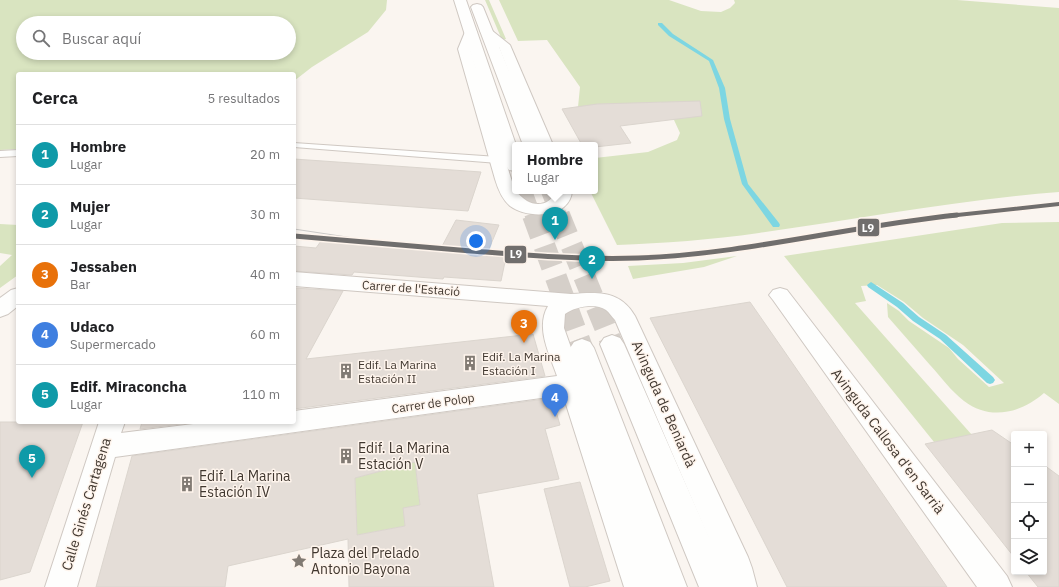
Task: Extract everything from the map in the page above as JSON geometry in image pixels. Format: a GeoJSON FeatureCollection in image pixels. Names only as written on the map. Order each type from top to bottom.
{"type":"FeatureCollection","features":[{"type":"Feature","properties":{"kind":"main road"},"geometry":{"type":"LineString","coordinates":[[460,0],[479,31],[530,142]]}},
{"type":"Feature","properties":{"kind":"main road"},"geometry":{"type":"LineString","coordinates":[[475,0],[479,31],[512,155]]}},
{"type":"Feature","properties":{"kind":"main road","name":"Avinguda de Beniardà"},"geometry":{"type":"LineString","coordinates":[[612,344],[715,587]]}},
{"type":"Feature","properties":{"kind":"main road"},"geometry":{"type":"LineString","coordinates":[[582,348],[671,587]]}},
{"type":"Feature","properties":{"kind":"street"},"geometry":{"type":"LineString","coordinates":[[544,142],[504,45],[479,31],[464,49],[498,160],[511,196],[521,206],[539,209],[550,208],[557,204],[561,200],[562,194]]}},
{"type":"Feature","properties":{"kind":"street","name":"Carrer de l'Estació"},"geometry":{"type":"LineString","coordinates":[[296,279],[527,298]]}},
{"type":"Feature","properties":{"kind":"street","name":"Avinguda Callosa d'en Sarrià"},"geometry":{"type":"LineString","coordinates":[[780,295],[996,587]]}},
{"type":"Feature","properties":{"kind":"street"},"geometry":{"type":"LineString","coordinates":[[0,309],[16,297]]}},
{"type":"Feature","properties":{"kind":"street","name":"Avinguda de Beniardà"},"geometry":{"type":"LineString","coordinates":[[527,298],[571,301],[598,299],[613,304],[624,316],[737,568],[741,587]]}},
{"type":"Feature","properties":{"kind":"street"},"geometry":{"type":"LineString","coordinates":[[571,301],[558,307],[553,314],[553,328],[640,587]]}},
{"type":"Feature","properties":{"kind":"street","name":"Carrer de Polop"},"geometry":{"type":"LineString","coordinates":[[296,422],[572,384]]}},
{"type":"Feature","properties":{"kind":"street"},"geometry":{"type":"LineString","coordinates":[[108,435],[262,424]]}},
{"type":"Feature","properties":{"kind":"street","name":"Calle Ginés Cartagena"},"geometry":{"type":"LineString","coordinates":[[61,587],[108,435]]}},
{"type":"Feature","properties":{"kind":"lane"},"geometry":{"type":"LineString","coordinates":[[296,144],[498,160]]}},
{"type":"Feature","properties":{"kind":"lane"},"geometry":{"type":"LineString","coordinates":[[0,154],[16,153]]}},
{"type":"Feature","properties":{"kind":"green space"},"geometry":{"type":"Polygon","coordinates":[[[0,0],[387,0],[386,10],[368,32],[312,67],[296,79],[296,72],[16,72],[16,149],[0,150],[0,0]]]}},
{"type":"Feature","properties":{"kind":"green space"},"geometry":{"type":"Polygon","coordinates":[[[485,0],[489,0],[506,39],[502,40],[485,0]]]}},
{"type":"Feature","properties":{"kind":"green space"},"geometry":{"type":"Polygon","coordinates":[[[499,0],[669,0],[701,11],[721,12],[730,8],[735,3],[734,0],[957,0],[1059,8],[1059,192],[1021,195],[946,205],[741,235],[688,241],[617,245],[592,194],[598,194],[598,158],[648,152],[677,140],[680,133],[674,120],[668,120],[661,102],[578,107],[580,87],[547,40],[518,41],[499,0]]]}},
{"type":"Feature","properties":{"kind":"green space"},"geometry":{"type":"Polygon","coordinates":[[[1059,222],[1059,404],[1044,393],[1025,406],[1005,412],[995,413],[974,407],[964,401],[950,388],[888,317],[887,303],[899,311],[909,321],[949,348],[958,359],[989,387],[1004,383],[963,345],[923,318],[904,302],[877,285],[861,286],[866,301],[855,303],[972,435],[934,442],[784,256],[1002,223],[1059,222]]]}},
{"type":"Feature","properties":{"kind":"green space"},"geometry":{"type":"Polygon","coordinates":[[[0,224],[16,225],[16,276],[0,288],[0,266],[12,255],[0,253],[0,224]]]}},
{"type":"Feature","properties":{"kind":"green space"},"geometry":{"type":"Polygon","coordinates":[[[737,256],[704,267],[633,279],[628,266],[683,263],[737,256]]]}},
{"type":"Feature","properties":{"kind":"green space"},"geometry":{"type":"Polygon","coordinates":[[[415,462],[420,505],[404,508],[405,526],[357,535],[355,478],[415,462]]]}},
{"type":"Feature","properties":{"kind":"building"},"geometry":{"type":"Polygon","coordinates":[[[700,101],[702,116],[620,126],[631,143],[598,147],[598,142],[580,142],[562,109],[597,104],[700,101]]]}},
{"type":"Feature","properties":{"kind":"building"},"geometry":{"type":"Polygon","coordinates":[[[296,159],[481,172],[468,211],[296,198],[296,159]]]}},
{"type":"Feature","properties":{"kind":"building"},"geometry":{"type":"Polygon","coordinates":[[[456,220],[499,225],[486,256],[506,257],[501,281],[444,277],[443,279],[354,272],[352,275],[296,271],[296,246],[316,248],[321,241],[440,250],[456,220]]]}},
{"type":"Feature","properties":{"kind":"building"},"geometry":{"type":"Polygon","coordinates":[[[296,288],[343,291],[306,359],[533,334],[545,376],[296,409],[296,288]]]}},
{"type":"Feature","properties":{"kind":"building"},"geometry":{"type":"Polygon","coordinates":[[[750,302],[947,587],[787,587],[650,318],[750,302]]]}},
{"type":"Feature","properties":{"kind":"building"},"geometry":{"type":"Polygon","coordinates":[[[552,398],[560,425],[545,429],[559,479],[477,494],[494,587],[349,587],[348,539],[228,566],[225,587],[96,587],[132,456],[552,398]],[[415,462],[355,478],[357,535],[405,526],[403,508],[420,505],[415,462]]]}},
{"type":"Feature","properties":{"kind":"building"},"geometry":{"type":"Polygon","coordinates":[[[0,422],[16,422],[16,424],[82,424],[30,572],[0,580],[0,422]]]}},
{"type":"Feature","properties":{"kind":"building"},"geometry":{"type":"Polygon","coordinates":[[[141,424],[181,424],[140,429],[141,424]]]}},
{"type":"Feature","properties":{"kind":"building"},"geometry":{"type":"Polygon","coordinates":[[[992,430],[1011,443],[1011,553],[925,444],[992,430]]]}},
{"type":"Feature","properties":{"kind":"building"},"geometry":{"type":"Polygon","coordinates":[[[1047,467],[1059,476],[1059,587],[1038,587],[1028,575],[1047,575],[1047,467]]]}},
{"type":"Feature","properties":{"kind":"building"},"geometry":{"type":"Polygon","coordinates":[[[580,482],[610,581],[585,587],[570,587],[544,489],[580,482]]]}},
{"type":"Feature","properties":{"kind":"waterway"},"geometry":{"type":"LineString","coordinates":[[660,24],[671,35],[711,60],[722,88],[727,119],[745,184],[776,225]]}},
{"type":"Feature","properties":{"kind":"waterway"},"geometry":{"type":"LineString","coordinates":[[871,285],[900,305],[916,319],[943,337],[990,380]]}},
{"type":"Feature","properties":{"kind":"tunnel"},"geometry":{"type":"LineString","coordinates":[[525,194],[533,216]]}},
{"type":"Feature","properties":{"kind":"tunnel"},"geometry":{"type":"LineString","coordinates":[[550,194],[559,216]]}},
{"type":"Feature","properties":{"kind":"tunnel"},"geometry":{"type":"LineString","coordinates":[[533,215],[582,348]]}},
{"type":"Feature","properties":{"kind":"tunnel"},"geometry":{"type":"LineString","coordinates":[[559,215],[612,344]]}},
{"type":"Feature","properties":{"kind":"tram line"},"geometry":{"type":"LineString","coordinates":[[296,229],[406,246]]}},
{"type":"Feature","properties":{"kind":"transit line","name":"L9"},"geometry":{"type":"LineString","coordinates":[[296,236],[548,257],[637,258],[671,256],[751,247],[927,218],[1059,204]]}},
{"type":"Feature","properties":{"kind":"place","name":"Hombre"},"geometry":{"type":"Point","coordinates":[555,240]}},
{"type":"Feature","properties":{"kind":"place","name":"Mujer"},"geometry":{"type":"Point","coordinates":[592,279]}},
{"type":"Feature","properties":{"kind":"place","name":"Jessaben"},"geometry":{"type":"Point","coordinates":[524,343]}},
{"type":"Feature","properties":{"kind":"place","name":"Edif. La Marina Estación I"},"geometry":{"type":"Point","coordinates":[470,363]}},
{"type":"Feature","properties":{"kind":"place","name":"Edif. La Marina Estación II"},"geometry":{"type":"Point","coordinates":[346,371]}},
{"type":"Feature","properties":{"kind":"place","name":"Udaco"},"geometry":{"type":"Point","coordinates":[555,417]}},
{"type":"Feature","properties":{"kind":"place","name":"Edif. La Marina Estación V"},"geometry":{"type":"Point","coordinates":[346,456]}},
{"type":"Feature","properties":{"kind":"place","name":"Edif. Miraconcha"},"geometry":{"type":"Point","coordinates":[32,478]}},
{"type":"Feature","properties":{"kind":"place","name":"Edif. La Marina Estación IV"},"geometry":{"type":"Point","coordinates":[187,484]}},
{"type":"Feature","properties":{"kind":"place","name":"Plaza del Prelado Antonio Bayona"},"geometry":{"type":"Point","coordinates":[299,561]}}]}
